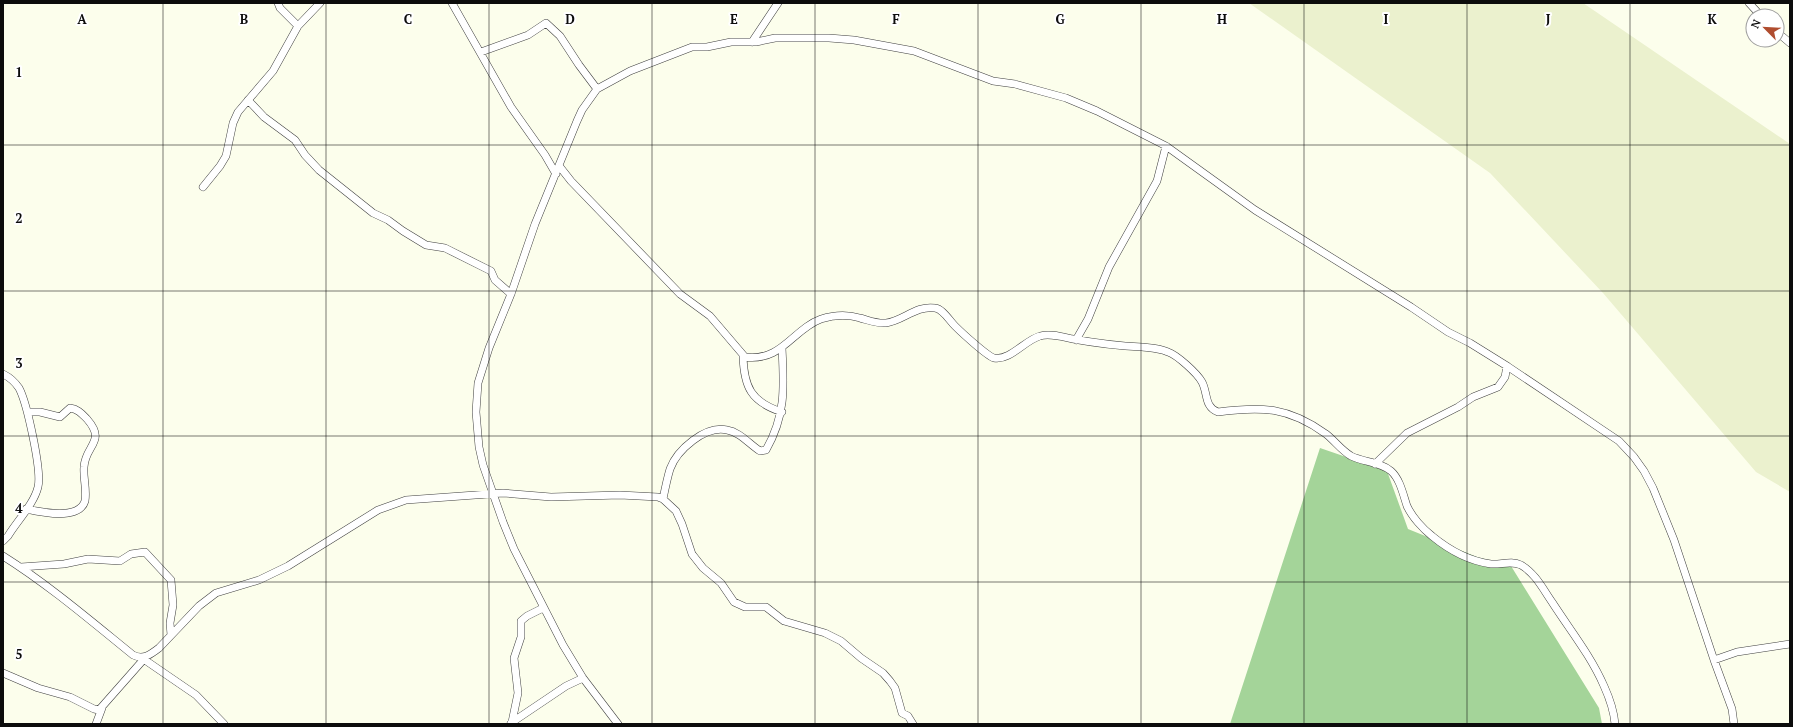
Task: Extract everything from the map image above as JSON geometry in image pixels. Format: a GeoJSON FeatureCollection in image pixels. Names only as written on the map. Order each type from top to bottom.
{"type":"FeatureCollection","features":[{"type":"Feature","properties":{"kind":"street"},"geometry":{"type":"LineString","coordinates":[[278,3],[280,8],[298,26]]}},
{"type":"Feature","properties":{"kind":"street"},"geometry":{"type":"LineString","coordinates":[[204,187],[226,156],[234,119],[275,68],[298,26],[320,3]]}},
{"type":"Feature","properties":{"kind":"street"},"geometry":{"type":"LineString","coordinates":[[452,3],[511,107],[545,155],[556,174]]}},
{"type":"Feature","properties":{"kind":"street"},"geometry":{"type":"LineString","coordinates":[[752,42],[778,3]]}},
{"type":"Feature","properties":{"kind":"street"},"geometry":{"type":"LineString","coordinates":[[481,52],[528,35],[546,23],[560,36],[579,66],[597,89]]}},
{"type":"Feature","properties":{"kind":"street"},"geometry":{"type":"LineString","coordinates":[[618,724],[583,678],[559,638],[508,535],[493,494],[479,447],[476,412],[476,395],[489,348],[511,294],[535,224],[560,167],[582,110],[597,89],[630,71],[689,48],[707,47],[731,42],[752,42],[775,38],[829,38],[854,40],[914,51],[993,81],[1015,84],[1066,98],[1097,111],[1166,146],[1191,163],[1223,189],[1267,218],[1411,307],[1448,332],[1470,343],[1507,366],[1619,441],[1634,457],[1644,471],[1653,488],[1674,540],[1732,709],[1734,724]]}},
{"type":"Feature","properties":{"kind":"street"},"geometry":{"type":"LineString","coordinates":[[248,100],[264,117],[295,140],[305,155],[319,170],[371,211],[388,220],[426,245],[445,248],[491,271],[494,280],[511,294]]}},
{"type":"Feature","properties":{"kind":"street"},"geometry":{"type":"LineString","coordinates":[[1076,340],[1088,319],[1109,266],[1157,182],[1166,146]]}},
{"type":"Feature","properties":{"kind":"street"},"geometry":{"type":"LineString","coordinates":[[560,167],[576,186],[680,294],[710,316],[743,356],[747,358],[759,356],[782,348],[811,324],[831,316],[849,315],[878,323],[887,323],[913,311],[934,308],[941,310],[957,328],[983,351],[995,358],[1009,354],[1040,335],[1153,347],[1173,354],[1202,382],[1208,403],[1212,410],[1218,412],[1255,408],[1273,410],[1307,421],[1328,436],[1344,452],[1358,459],[1390,470],[1403,492],[1408,507],[1431,536],[1443,545],[1473,561],[1492,564],[1513,562],[1530,572],[1546,592],[1587,655],[1604,686],[1615,724]]}},
{"type":"Feature","properties":{"kind":"street"},"geometry":{"type":"LineString","coordinates":[[663,499],[670,469],[678,455],[704,434],[714,430],[726,429],[734,432],[756,449],[763,452],[766,450],[773,437],[782,412],[782,348]]}},
{"type":"Feature","properties":{"kind":"street"},"geometry":{"type":"LineString","coordinates":[[743,356],[745,382],[748,389],[766,406],[782,412]]}},
{"type":"Feature","properties":{"kind":"street"},"geometry":{"type":"LineString","coordinates":[[1375,464],[1407,433],[1458,407],[1472,397],[1498,387],[1505,377],[1507,366]]}},
{"type":"Feature","properties":{"kind":"street"},"geometry":{"type":"LineString","coordinates":[[3,374],[9,377],[18,387],[28,412],[39,482],[38,488],[26,509],[3,541]]}},
{"type":"Feature","properties":{"kind":"street"},"geometry":{"type":"LineString","coordinates":[[26,509],[59,514],[74,512],[81,507],[84,502],[85,495],[85,461],[95,442],[96,435],[89,421],[74,408],[70,408],[60,417],[40,412],[28,412]]}},
{"type":"Feature","properties":{"kind":"street"},"geometry":{"type":"LineString","coordinates":[[96,724],[102,708],[143,658],[151,654],[199,606],[216,593],[259,580],[288,566],[361,520],[389,506],[406,500],[514,493],[551,498],[620,495],[651,496],[663,499],[679,516],[692,554],[709,574],[721,583],[734,602],[745,607],[766,607],[784,621],[825,633],[841,641],[886,677],[895,688],[902,713],[908,716],[913,724]]}},
{"type":"Feature","properties":{"kind":"street"},"geometry":{"type":"LineString","coordinates":[[21,567],[58,565],[88,559],[120,561],[131,554],[145,552],[171,580],[173,605],[170,623],[171,635]]}},
{"type":"Feature","properties":{"kind":"street"},"geometry":{"type":"LineString","coordinates":[[3,556],[21,567],[133,655],[143,658],[192,692],[224,724]]}},
{"type":"Feature","properties":{"kind":"street"},"geometry":{"type":"LineString","coordinates":[[511,723],[518,693],[514,658],[522,633],[521,621],[527,616],[543,608]]}},
{"type":"Feature","properties":{"kind":"street"},"geometry":{"type":"LineString","coordinates":[[1714,660],[1737,652],[1790,644]]}},
{"type":"Feature","properties":{"kind":"street"},"geometry":{"type":"LineString","coordinates":[[3,673],[38,688],[70,697],[94,709],[99,710],[102,708]]}},
{"type":"Feature","properties":{"kind":"street"},"geometry":{"type":"LineString","coordinates":[[511,723],[566,686],[583,678]]}},
{"type":"Feature","properties":{"kind":"street"},"geometry":{"type":"LineString","coordinates":[[903,724],[908,716]]}},
{"type":"Feature","properties":{"kind":"green space"},"geometry":{"type":"Polygon","coordinates":[[[1249,3],[1583,3],[1790,144],[1790,492],[1756,472],[1603,293],[1490,173],[1249,3]]]}},
{"type":"Feature","properties":{"kind":"green space"},"geometry":{"type":"Polygon","coordinates":[[[1320,448],[1387,471],[1408,529],[1477,557],[1511,566],[1599,708],[1602,724],[1230,724],[1320,448]]]}}]}
